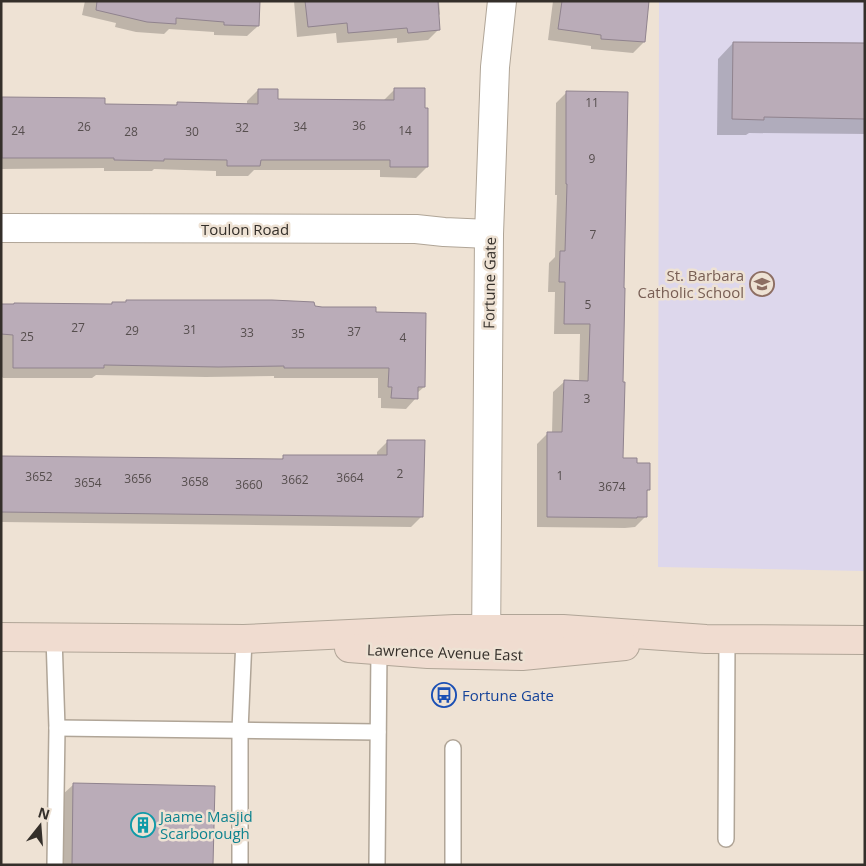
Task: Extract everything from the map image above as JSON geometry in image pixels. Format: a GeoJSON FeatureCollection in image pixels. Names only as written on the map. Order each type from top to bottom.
{"type":"FeatureCollection","features":[{"type":"Feature","properties":{"kind":"main road","name":"Lawrence Avenue East"},"geometry":{"type":"LineString","coordinates":[[1,637],[244,639],[431,629],[563,629],[717,639],[865,640]]}},
{"type":"Feature","properties":{"kind":"main road","name":"Lawrence Avenue East"},"geometry":{"type":"LineString","coordinates":[[244,639],[379,650],[486,656],[532,655],[717,639]]}},
{"type":"Feature","properties":{"kind":"street","name":"Fortune Gate"},"geometry":{"type":"LineString","coordinates":[[486,656],[490,234],[495,67],[502,1]]}},
{"type":"Feature","properties":{"kind":"street","name":"Toulon Road"},"geometry":{"type":"LineString","coordinates":[[1,228],[416,229],[490,234]]}},
{"type":"Feature","properties":{"kind":"lane"},"geometry":{"type":"LineString","coordinates":[[54,638],[57,728],[54,865]]}},
{"type":"Feature","properties":{"kind":"lane"},"geometry":{"type":"LineString","coordinates":[[240,865],[240,730],[244,639]]}},
{"type":"Feature","properties":{"kind":"lane"},"geometry":{"type":"LineString","coordinates":[[717,639],[726,839]]}},
{"type":"Feature","properties":{"kind":"lane"},"geometry":{"type":"LineString","coordinates":[[377,865],[379,650]]}},
{"type":"Feature","properties":{"kind":"lane"},"geometry":{"type":"LineString","coordinates":[[57,728],[378,732]]}},
{"type":"Feature","properties":{"kind":"lane"},"geometry":{"type":"LineString","coordinates":[[453,748],[453,865]]}},
{"type":"Feature","properties":{"kind":"shaded area","name":"St. Barbara Catholic School"},"geometry":{"type":"Polygon","coordinates":[[[659,1],[865,1],[865,571],[658,567],[659,1]]]}},
{"type":"Feature","properties":{"kind":"building"},"geometry":{"type":"Polygon","coordinates":[[[97,1],[260,1],[259,26],[224,25],[224,22],[176,18],[176,24],[147,22],[96,10],[97,1]]]}},
{"type":"Feature","properties":{"kind":"building"},"geometry":{"type":"Polygon","coordinates":[[[305,1],[438,1],[440,30],[408,33],[407,28],[348,33],[347,23],[308,27],[305,1]]]}},
{"type":"Feature","properties":{"kind":"building"},"geometry":{"type":"Polygon","coordinates":[[[562,1],[649,1],[645,42],[601,39],[601,35],[558,29],[562,1]]]}},
{"type":"Feature","properties":{"kind":"building"},"geometry":{"type":"Polygon","coordinates":[[[733,42],[865,43],[865,119],[764,117],[764,120],[732,119],[733,42]]]}},
{"type":"Feature","properties":{"kind":"building"},"geometry":{"type":"Polygon","coordinates":[[[394,88],[425,88],[425,108],[428,108],[428,167],[390,167],[390,160],[261,160],[260,166],[227,166],[227,160],[164,159],[164,161],[114,160],[114,158],[2,158],[2,97],[105,98],[105,104],[177,105],[177,102],[258,104],[258,89],[278,89],[278,99],[394,100],[394,88]]]}},
{"type":"Feature","properties":{"kind":"building"},"geometry":{"type":"Polygon","coordinates":[[[566,91],[628,92],[623,458],[637,458],[637,463],[650,463],[647,517],[547,517],[547,432],[562,432],[564,380],[588,381],[590,324],[564,324],[565,282],[559,282],[560,251],[565,251],[567,184],[566,91]]]}},
{"type":"Feature","properties":{"kind":"building"},"geometry":{"type":"Polygon","coordinates":[[[126,300],[272,300],[314,302],[315,306],[322,307],[376,307],[376,312],[426,313],[425,387],[418,387],[418,399],[391,398],[392,387],[388,387],[389,368],[104,365],[104,368],[13,368],[13,335],[1,334],[1,304],[112,304],[112,302],[126,302],[126,300]]]}},
{"type":"Feature","properties":{"kind":"building"},"geometry":{"type":"Polygon","coordinates":[[[387,440],[425,440],[423,517],[1,512],[1,456],[283,459],[283,455],[387,455],[387,440]]]}},
{"type":"Feature","properties":{"kind":"building","name":"Jaame Masjid Scarborough"},"geometry":{"type":"Polygon","coordinates":[[[73,783],[215,786],[213,865],[72,865],[73,783]]]}},
{"type":"Feature","properties":{"kind":"place","name":"St. Barbara Catholic School"},"geometry":{"type":"Point","coordinates":[762,284]}},
{"type":"Feature","properties":{"kind":"place","name":"Fortune Gate"},"geometry":{"type":"Point","coordinates":[444,695]}},
{"type":"Feature","properties":{"kind":"place","name":"Jaame Masjid Scarborough"},"geometry":{"type":"Point","coordinates":[143,825]}}]}
